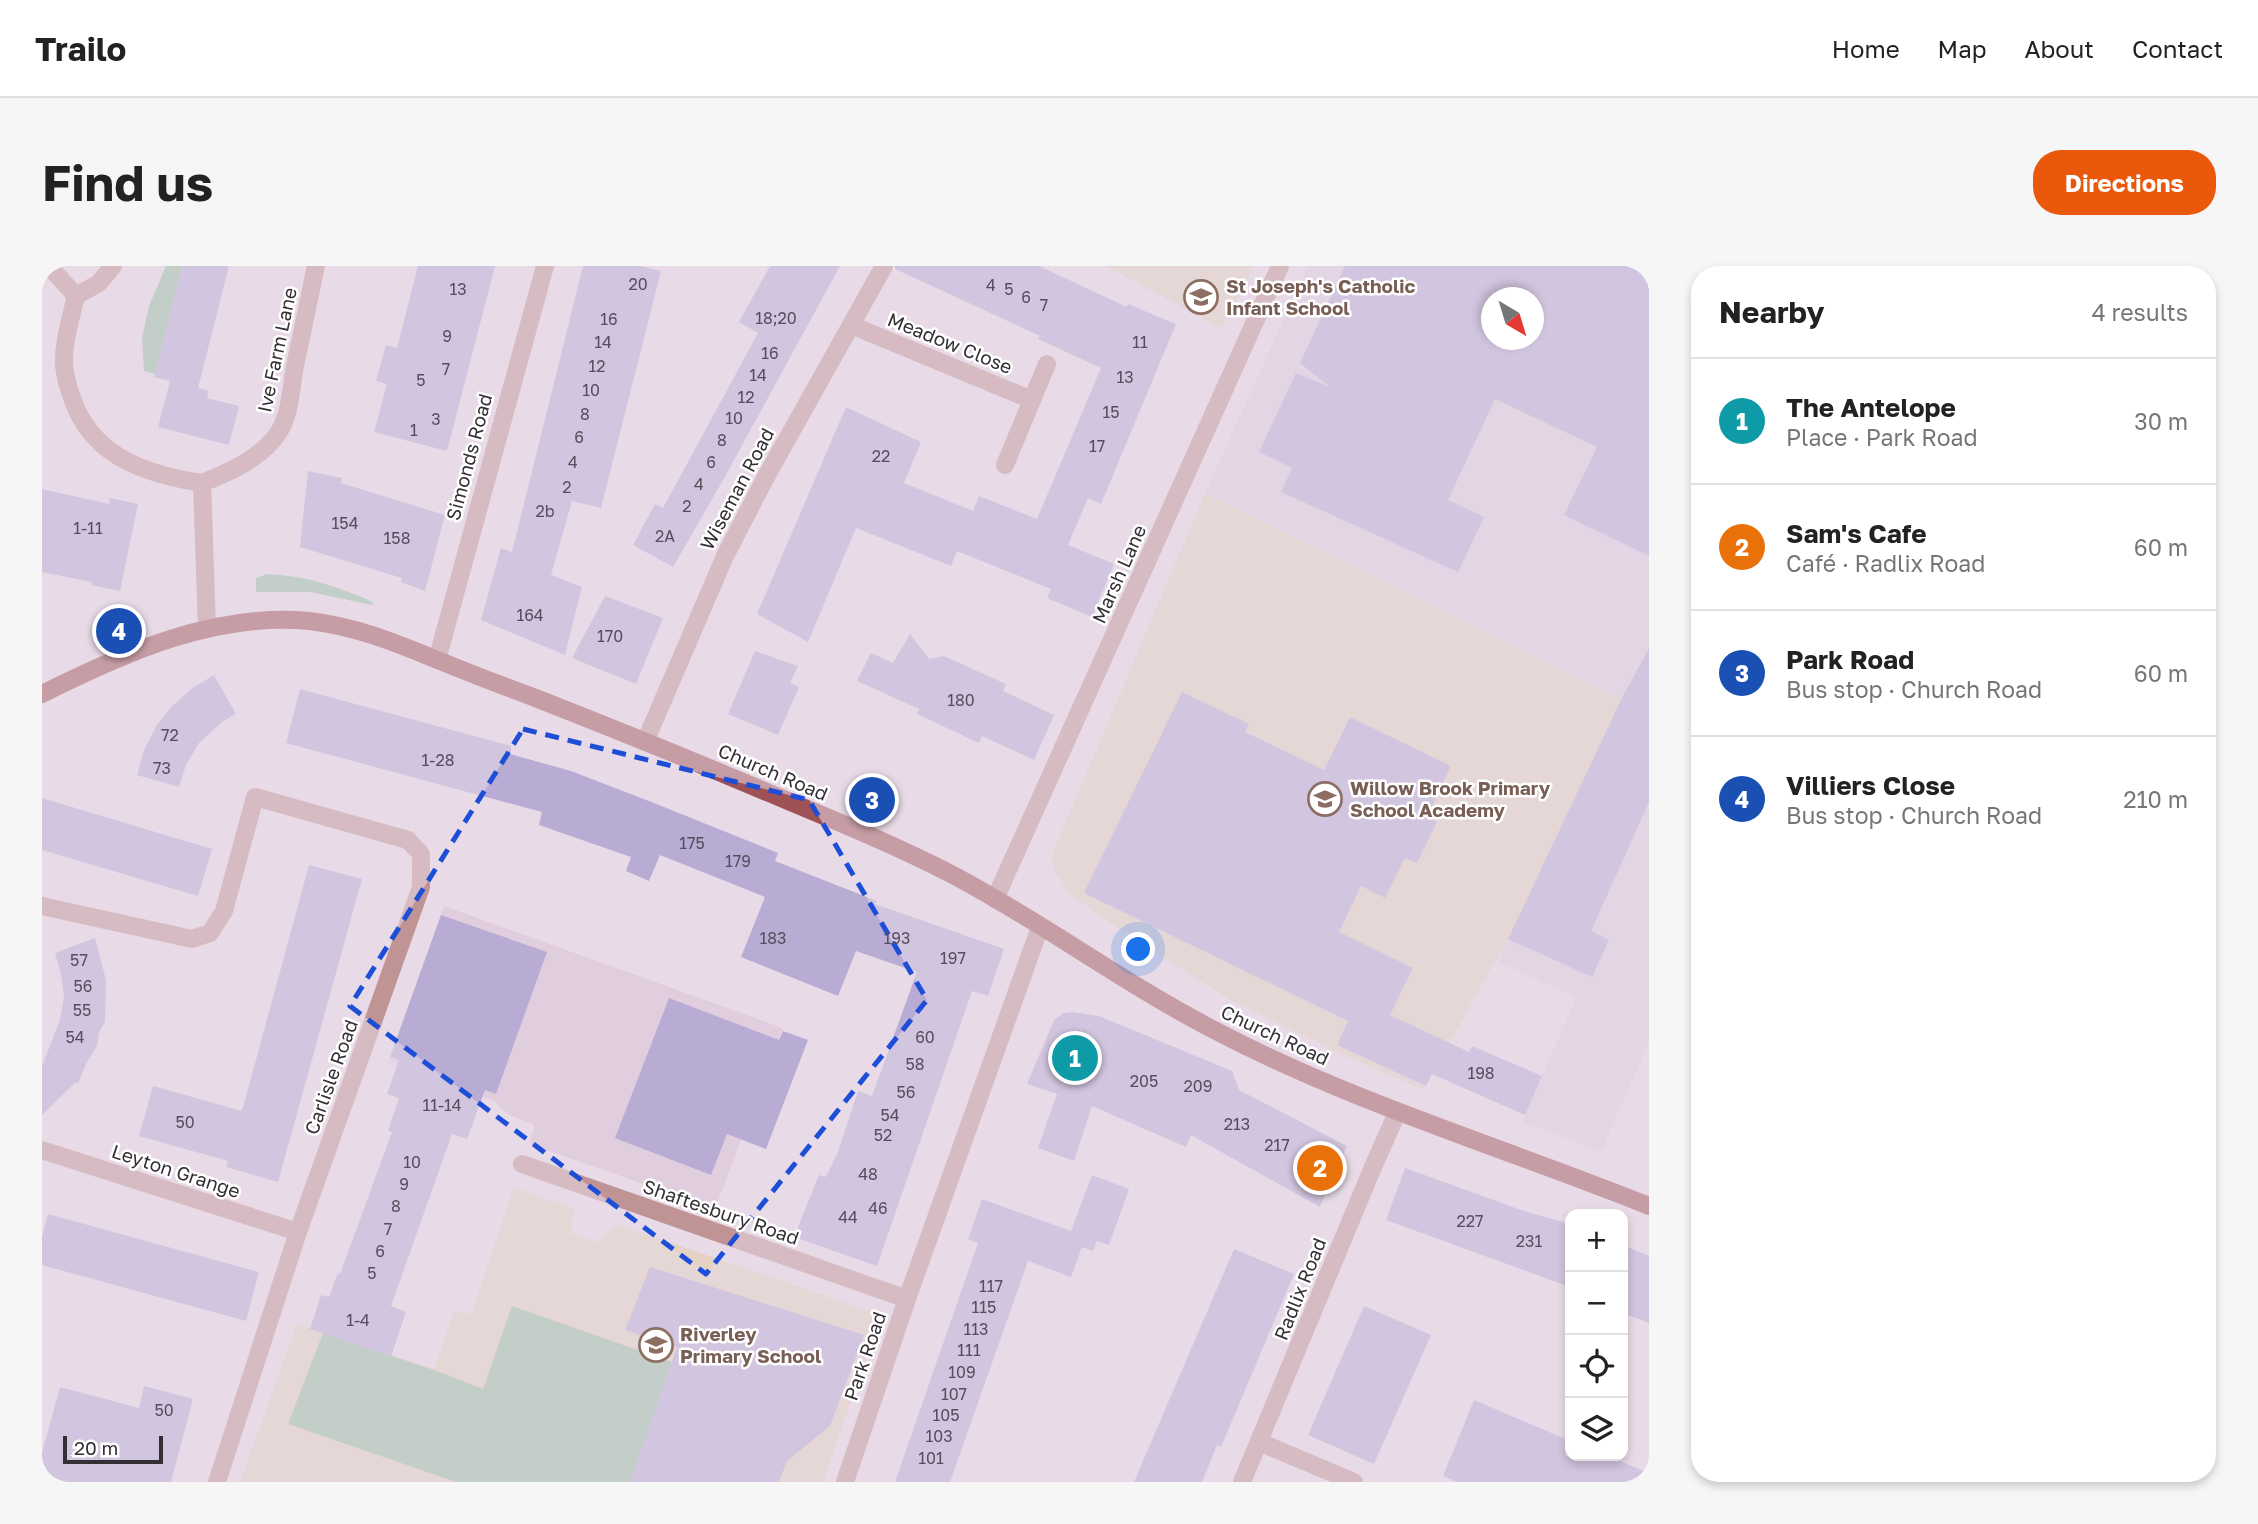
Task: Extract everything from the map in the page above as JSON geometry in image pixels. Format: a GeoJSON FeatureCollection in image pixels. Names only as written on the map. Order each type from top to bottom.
{"type":"FeatureCollection","features":[{"type":"Feature","properties":{"kind":"main road","name":"Church Road"},"geometry":{"type":"LineString","coordinates":[[42,694],[134,652],[207,628],[271,620],[309,621],[353,628],[645,742],[865,832],[995,898],[1125,981],[1261,1054],[1397,1113],[1649,1206]]}},
{"type":"Feature","properties":{"kind":"street"},"geometry":{"type":"LineString","coordinates":[[49,266],[76,296]]}},
{"type":"Feature","properties":{"kind":"street"},"geometry":{"type":"LineString","coordinates":[[113,266],[99,283],[76,296],[64,365],[70,393],[79,415],[93,435],[112,454],[164,476],[202,483],[207,628]]}},
{"type":"Feature","properties":{"kind":"street","name":"Ive Farm Lane"},"geometry":{"type":"LineString","coordinates":[[202,483],[257,456],[274,440],[285,419],[292,396],[294,372],[316,266]]}},
{"type":"Feature","properties":{"kind":"street","name":"Simonds Road"},"geometry":{"type":"LineString","coordinates":[[437,660],[513,374],[545,266]]}},
{"type":"Feature","properties":{"kind":"street","name":"Wiseman Road"},"geometry":{"type":"LineString","coordinates":[[645,742],[725,556],[767,475],[884,266]]}},
{"type":"Feature","properties":{"kind":"street","name":"Marsh Lane"},"geometry":{"type":"LineString","coordinates":[[995,898],[1280,266]]}},
{"type":"Feature","properties":{"kind":"street","name":"Meadow Close"},"geometry":{"type":"LineString","coordinates":[[851,325],[1032,400]]}},
{"type":"Feature","properties":{"kind":"street"},"geometry":{"type":"LineString","coordinates":[[1005,466],[1047,365]]}},
{"type":"Feature","properties":{"kind":"street","name":"Carlisle Road"},"geometry":{"type":"LineString","coordinates":[[42,906],[192,939],[209,933],[224,911],[255,797],[408,840],[421,853],[421,887],[298,1232],[217,1482]]}},
{"type":"Feature","properties":{"kind":"street","name":"Park Road"},"geometry":{"type":"LineString","coordinates":[[845,1482],[1040,927]]}},
{"type":"Feature","properties":{"kind":"street","name":"Radlix Road"},"geometry":{"type":"LineString","coordinates":[[1242,1482],[1397,1113]]}},
{"type":"Feature","properties":{"kind":"street","name":"Leyton Grange"},"geometry":{"type":"LineString","coordinates":[[42,1150],[298,1232]]}},
{"type":"Feature","properties":{"kind":"street","name":"Shaftesbury Road"},"geometry":{"type":"LineString","coordinates":[[522,1164],[907,1300]]}},
{"type":"Feature","properties":{"kind":"street"},"geometry":{"type":"LineString","coordinates":[[1259,1442],[1354,1482]]}},
{"type":"Feature","properties":{"kind":"highlighted area"},"geometry":{"type":"Polygon","coordinates":[[[523,729],[809,800],[927,1000],[706,1274],[350,1006],[523,729]]]}},
{"type":"Feature","properties":{"kind":"shaded area","name":"St Joseph's Catholic Infant School"},"geometry":{"type":"Polygon","coordinates":[[[1105,266],[1254,266],[1222,328],[1105,266]]]}},
{"type":"Feature","properties":{"kind":"shaded area"},"geometry":{"type":"Polygon","coordinates":[[[1308,266],[1649,266],[1649,1042],[1601,1151],[1522,1122],[1576,998],[1498,961],[1621,700],[1205,493],[1308,266]]]}},
{"type":"Feature","properties":{"kind":"shaded area","name":"Willow Brook Primary School Academy"},"geometry":{"type":"Polygon","coordinates":[[[1205,493],[1621,700],[1508,939],[1423,1090],[1229,999],[1073,897],[1055,872],[1053,852],[1205,493]]]}},
{"type":"Feature","properties":{"kind":"shaded area"},"geometry":{"type":"Polygon","coordinates":[[[444,906],[783,1028],[715,1209],[529,1144],[535,1125],[507,1114],[494,1101],[388,1064],[444,906]]]}},
{"type":"Feature","properties":{"kind":"shaded area","name":"Riverley Primary School"},"geometry":{"type":"Polygon","coordinates":[[[514,1187],[574,1209],[571,1233],[599,1242],[616,1224],[881,1315],[823,1482],[240,1482],[297,1324],[434,1369],[454,1310],[471,1314],[514,1187]]]}},
{"type":"Feature","properties":{"kind":"green space"},"geometry":{"type":"Polygon","coordinates":[[[166,266],[182,266],[155,374],[144,371],[142,338],[149,306],[166,266]]]}},
{"type":"Feature","properties":{"kind":"green space"},"geometry":{"type":"Polygon","coordinates":[[[267,574],[321,583],[373,602],[372,605],[310,592],[256,592],[256,578],[267,574]]]}},
{"type":"Feature","properties":{"kind":"green space"},"geometry":{"type":"Polygon","coordinates":[[[512,1306],[672,1362],[631,1482],[456,1482],[288,1424],[323,1333],[483,1389],[512,1306]]]}},
{"type":"Feature","properties":{"kind":"building"},"geometry":{"type":"Polygon","coordinates":[[[182,266],[229,266],[198,388],[209,391],[207,398],[239,406],[229,445],[158,427],[170,381],[154,377],[182,266]]]}},
{"type":"Feature","properties":{"kind":"building"},"geometry":{"type":"Polygon","coordinates":[[[418,266],[495,266],[447,451],[374,432],[387,384],[376,381],[386,345],[397,348],[418,266]]]}},
{"type":"Feature","properties":{"kind":"building"},"geometry":{"type":"Polygon","coordinates":[[[583,266],[640,266],[661,271],[601,508],[572,501],[551,575],[582,587],[565,655],[481,620],[501,548],[512,552],[583,266]]]}},
{"type":"Feature","properties":{"kind":"building"},"geometry":{"type":"Polygon","coordinates":[[[770,266],[840,266],[673,567],[633,545],[655,504],[663,508],[758,333],[739,322],[770,266]]]}},
{"type":"Feature","properties":{"kind":"building"},"geometry":{"type":"Polygon","coordinates":[[[895,266],[1039,266],[1127,307],[1128,304],[1176,324],[1101,504],[1088,498],[1068,545],[1114,564],[1092,617],[1047,598],[1051,589],[957,551],[951,566],[856,528],[808,642],[757,614],[846,407],[921,442],[904,483],[973,511],[979,496],[1037,519],[1101,368],[1038,339],[1040,336],[895,269],[895,266]]]}},
{"type":"Feature","properties":{"kind":"building"},"geometry":{"type":"Polygon","coordinates":[[[1345,266],[1649,266],[1649,556],[1564,515],[1597,447],[1495,399],[1448,500],[1484,517],[1458,572],[1281,492],[1292,468],[1259,452],[1296,373],[1330,387],[1300,363],[1345,266]]]}},
{"type":"Feature","properties":{"kind":"building"},"geometry":{"type":"Polygon","coordinates":[[[308,471],[342,478],[341,483],[445,515],[425,591],[401,582],[402,578],[300,547],[308,471]]]}},
{"type":"Feature","properties":{"kind":"building"},"geometry":{"type":"Polygon","coordinates":[[[42,489],[109,504],[110,498],[138,504],[120,591],[91,585],[92,582],[42,572],[42,489]]]}},
{"type":"Feature","properties":{"kind":"building"},"geometry":{"type":"Polygon","coordinates":[[[605,596],[663,618],[636,684],[572,658],[605,596]]]}},
{"type":"Feature","properties":{"kind":"building"},"geometry":{"type":"Polygon","coordinates":[[[910,634],[929,659],[944,656],[1006,684],[1003,691],[1054,715],[1034,760],[982,736],[979,743],[917,714],[919,709],[857,681],[871,653],[893,663],[910,634]]]}},
{"type":"Feature","properties":{"kind":"building"},"geometry":{"type":"Polygon","coordinates":[[[1649,648],[1649,802],[1591,931],[1609,940],[1592,977],[1508,939],[1621,700],[1649,648]]]}},
{"type":"Feature","properties":{"kind":"building"},"geometry":{"type":"Polygon","coordinates":[[[755,651],[798,666],[790,683],[799,687],[778,735],[728,714],[755,651]]]}},
{"type":"Feature","properties":{"kind":"building"},"geometry":{"type":"Polygon","coordinates":[[[214,675],[236,714],[223,721],[199,743],[186,765],[179,787],[137,775],[144,750],[157,725],[170,708],[191,689],[214,675]]]}},
{"type":"Feature","properties":{"kind":"building"},"geometry":{"type":"Polygon","coordinates":[[[300,689],[511,746],[510,754],[571,771],[654,803],[778,853],[775,861],[877,901],[875,904],[1004,949],[988,996],[972,991],[877,1266],[794,1237],[819,1175],[826,1177],[838,1152],[858,1091],[872,1096],[917,972],[856,951],[838,996],[741,957],[765,897],[660,855],[649,881],[626,871],[631,857],[539,825],[542,812],[286,743],[300,689]]]}},
{"type":"Feature","properties":{"kind":"building"},"geometry":{"type":"Polygon","coordinates":[[[1182,692],[1249,724],[1245,732],[1324,770],[1350,717],[1451,766],[1427,817],[1437,822],[1417,863],[1405,858],[1385,898],[1361,886],[1339,932],[1413,968],[1390,1015],[1469,1052],[1472,1046],[1542,1076],[1525,1115],[1432,1074],[1426,1086],[1337,1045],[1348,1021],[1084,893],[1182,692]]]}},
{"type":"Feature","properties":{"kind":"building"},"geometry":{"type":"Polygon","coordinates":[[[42,798],[212,849],[198,896],[42,850],[42,798]]]}},
{"type":"Feature","properties":{"kind":"building"},"geometry":{"type":"Polygon","coordinates":[[[309,865],[362,879],[278,1182],[226,1167],[228,1161],[139,1136],[153,1086],[242,1111],[309,865]]]}},
{"type":"Feature","properties":{"kind":"building"},"geometry":{"type":"Polygon","coordinates":[[[441,915],[547,952],[496,1094],[485,1090],[467,1139],[452,1134],[391,1306],[406,1312],[391,1357],[310,1329],[321,1295],[329,1297],[338,1273],[340,1274],[392,1132],[388,1131],[399,1098],[387,1094],[399,1060],[390,1057],[441,915]]]}},
{"type":"Feature","properties":{"kind":"building"},"geometry":{"type":"Polygon","coordinates":[[[95,938],[106,980],[105,1022],[99,1032],[97,1046],[78,1083],[42,1115],[42,1066],[60,1020],[64,997],[55,953],[95,938]]]}},
{"type":"Feature","properties":{"kind":"building"},"geometry":{"type":"Polygon","coordinates":[[[669,998],[779,1040],[783,1031],[808,1040],[766,1149],[727,1134],[711,1175],[615,1138],[669,998]]]}},
{"type":"Feature","properties":{"kind":"building"},"geometry":{"type":"Polygon","coordinates":[[[1064,1013],[1099,1016],[1232,1071],[1239,1090],[1347,1146],[1320,1207],[1191,1135],[1186,1147],[1092,1106],[1074,1161],[1038,1148],[1057,1094],[1027,1084],[1054,1020],[1064,1013]]]}},
{"type":"Feature","properties":{"kind":"building"},"geometry":{"type":"Polygon","coordinates":[[[1405,1168],[1524,1211],[1565,1223],[1565,1285],[1386,1220],[1405,1168]]]}},
{"type":"Feature","properties":{"kind":"building"},"geometry":{"type":"Polygon","coordinates":[[[1092,1175],[1129,1189],[1109,1245],[1097,1241],[1093,1251],[1082,1247],[1071,1277],[1028,1261],[950,1482],[895,1482],[978,1243],[968,1239],[982,1199],[1071,1231],[1092,1175]]]}},
{"type":"Feature","properties":{"kind":"building"},"geometry":{"type":"Polygon","coordinates":[[[48,1214],[259,1272],[246,1321],[42,1265],[42,1237],[48,1214]]]}},
{"type":"Feature","properties":{"kind":"building"},"geometry":{"type":"Polygon","coordinates":[[[1628,1247],[1649,1256],[1649,1323],[1628,1315],[1628,1247]]]}},
{"type":"Feature","properties":{"kind":"building"},"geometry":{"type":"Polygon","coordinates":[[[1234,1249],[1294,1274],[1221,1447],[1217,1445],[1202,1482],[1134,1482],[1234,1249]]]}},
{"type":"Feature","properties":{"kind":"building"},"geometry":{"type":"Polygon","coordinates":[[[650,1267],[864,1335],[830,1426],[787,1461],[779,1482],[630,1482],[677,1347],[625,1330],[650,1267]]]}},
{"type":"Feature","properties":{"kind":"building"},"geometry":{"type":"Polygon","coordinates":[[[1364,1306],[1431,1335],[1374,1464],[1308,1435],[1364,1306]]]}},
{"type":"Feature","properties":{"kind":"building"},"geometry":{"type":"Polygon","coordinates":[[[144,1386],[193,1399],[171,1482],[42,1482],[42,1453],[60,1387],[139,1408],[144,1386]]]}},
{"type":"Feature","properties":{"kind":"building"},"geometry":{"type":"Polygon","coordinates":[[[1474,1400],[1565,1439],[1565,1461],[1620,1461],[1649,1473],[1649,1482],[1457,1482],[1443,1476],[1474,1400]]]}},
{"type":"Feature","properties":{"kind":"place","name":"St Joseph's Catholic Infant School"},"geometry":{"type":"Point","coordinates":[1201,297]}},
{"type":"Feature","properties":{"kind":"place","name":"Villiers Close"},"geometry":{"type":"Point","coordinates":[119,631]}},
{"type":"Feature","properties":{"kind":"place","name":"Willow Brook Primary School Academy"},"geometry":{"type":"Point","coordinates":[1325,799]}},
{"type":"Feature","properties":{"kind":"place","name":"Park Road"},"geometry":{"type":"Point","coordinates":[872,800]}},
{"type":"Feature","properties":{"kind":"place","name":"The Antelope"},"geometry":{"type":"Point","coordinates":[1075,1058]}},
{"type":"Feature","properties":{"kind":"place","name":"Sam's Cafe"},"geometry":{"type":"Point","coordinates":[1320,1168]}},
{"type":"Feature","properties":{"kind":"place","name":"Riverley Primary School"},"geometry":{"type":"Point","coordinates":[656,1345]}}]}
